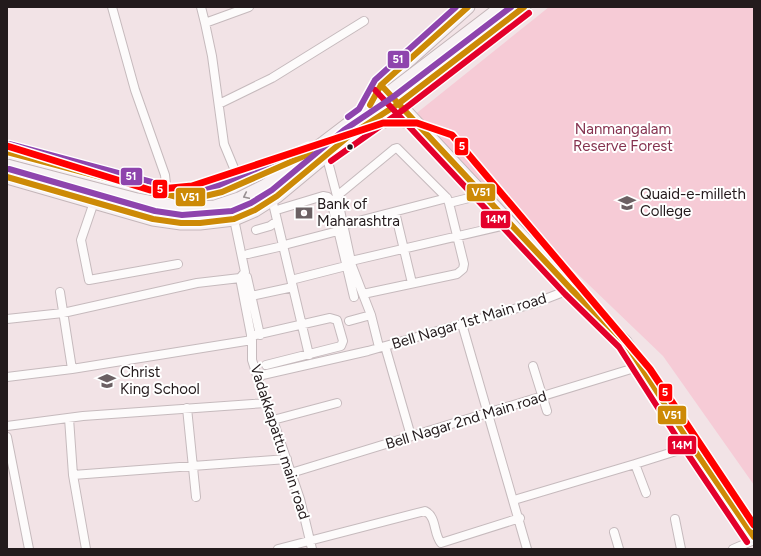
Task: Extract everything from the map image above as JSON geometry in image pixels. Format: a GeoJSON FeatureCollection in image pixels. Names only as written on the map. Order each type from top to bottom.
{"type":"FeatureCollection","features":[{"type":"Feature","properties":{"kind":"main road"},"geometry":{"type":"LineString","coordinates":[[7,152],[167,194],[195,199],[215,195],[241,185],[327,145],[364,114],[381,85],[468,7]]}},
{"type":"Feature","properties":{"kind":"main road"},"geometry":{"type":"LineString","coordinates":[[7,166],[172,208],[202,209],[226,204],[260,189],[287,171],[502,7]]}},
{"type":"Feature","properties":{"kind":"main road"},"geometry":{"type":"LineString","coordinates":[[7,177],[153,219],[197,223],[234,219],[276,201],[326,154],[349,136],[398,104],[524,7]]}},
{"type":"Feature","properties":{"kind":"main road"},"geometry":{"type":"LineString","coordinates":[[381,85],[571,289],[625,342],[692,446],[754,537]]}},
{"type":"Feature","properties":{"kind":"main road"},"geometry":{"type":"LineString","coordinates":[[349,136],[390,119],[415,122]]}},
{"type":"Feature","properties":{"kind":"main road"},"geometry":{"type":"LineString","coordinates":[[195,199],[197,223]]}},
{"type":"Feature","properties":{"kind":"street"},"geometry":{"type":"LineString","coordinates":[[112,7],[135,90],[165,176],[167,194]]}},
{"type":"Feature","properties":{"kind":"street"},"geometry":{"type":"LineString","coordinates":[[201,7],[219,104],[224,144],[241,185]]}},
{"type":"Feature","properties":{"kind":"street"},"geometry":{"type":"LineString","coordinates":[[205,22],[249,7]]}},
{"type":"Feature","properties":{"kind":"street"},"geometry":{"type":"LineString","coordinates":[[219,104],[272,78],[364,21]]}},
{"type":"Feature","properties":{"kind":"street"},"geometry":{"type":"LineString","coordinates":[[337,196],[394,149],[398,148],[448,201],[464,264],[463,270],[457,274],[363,294]]}},
{"type":"Feature","properties":{"kind":"street"},"geometry":{"type":"LineString","coordinates":[[326,154],[337,196],[341,228],[349,263],[354,297]]}},
{"type":"Feature","properties":{"kind":"street"},"geometry":{"type":"LineString","coordinates":[[276,201],[323,196],[328,197],[331,200],[341,228]]}},
{"type":"Feature","properties":{"kind":"street"},"geometry":{"type":"LineString","coordinates":[[248,254],[286,245],[395,212],[473,197]]}},
{"type":"Feature","properties":{"kind":"street"},"geometry":{"type":"LineString","coordinates":[[276,201],[277,220],[286,245]]}},
{"type":"Feature","properties":{"kind":"street"},"geometry":{"type":"LineString","coordinates":[[276,201],[309,355]]}},
{"type":"Feature","properties":{"kind":"street"},"geometry":{"type":"LineString","coordinates":[[94,202],[81,240],[89,280],[178,264]]}},
{"type":"Feature","properties":{"kind":"street"},"geometry":{"type":"LineString","coordinates":[[395,212],[412,283]]}},
{"type":"Feature","properties":{"kind":"street","name":"Vadakkapattu main road"},"geometry":{"type":"LineString","coordinates":[[234,219],[245,272],[244,278],[254,337],[252,360],[266,404],[287,459],[304,514],[311,545]]}},
{"type":"Feature","properties":{"kind":"street"},"geometry":{"type":"LineString","coordinates":[[256,230],[270,226],[277,220]]}},
{"type":"Feature","properties":{"kind":"street"},"geometry":{"type":"LineString","coordinates":[[251,296],[294,283],[349,263],[510,224]]}},
{"type":"Feature","properties":{"kind":"street"},"geometry":{"type":"LineString","coordinates":[[349,263],[371,315],[411,436]]}},
{"type":"Feature","properties":{"kind":"street"},"geometry":{"type":"LineString","coordinates":[[7,319],[62,313],[197,283],[244,278],[251,296],[254,337]]}},
{"type":"Feature","properties":{"kind":"street"},"geometry":{"type":"LineString","coordinates":[[294,283],[302,314]]}},
{"type":"Feature","properties":{"kind":"street","name":"Bell Nagar 1st Main road"},"geometry":{"type":"LineString","coordinates":[[258,376],[368,351],[535,303],[571,289]]}},
{"type":"Feature","properties":{"kind":"street"},"geometry":{"type":"LineString","coordinates":[[60,292],[62,313],[72,369]]}},
{"type":"Feature","properties":{"kind":"street"},"geometry":{"type":"LineString","coordinates":[[349,321],[371,315]]}},
{"type":"Feature","properties":{"kind":"street"},"geometry":{"type":"LineString","coordinates":[[7,376],[72,369],[254,337],[334,318],[337,320],[342,346],[266,365]]}},
{"type":"Feature","properties":{"kind":"street"},"geometry":{"type":"LineString","coordinates":[[462,324],[520,518],[527,549]]}},
{"type":"Feature","properties":{"kind":"street"},"geometry":{"type":"LineString","coordinates":[[533,366],[547,411]]}},
{"type":"Feature","properties":{"kind":"street","name":"Bell Nagar 2nd Main road"},"geometry":{"type":"LineString","coordinates":[[291,473],[489,414],[641,366]]}},
{"type":"Feature","properties":{"kind":"street"},"geometry":{"type":"LineString","coordinates":[[273,420],[337,403]]}},
{"type":"Feature","properties":{"kind":"street"},"geometry":{"type":"LineString","coordinates":[[7,426],[69,418],[187,408],[266,404]]}},
{"type":"Feature","properties":{"kind":"street"},"geometry":{"type":"LineString","coordinates":[[187,408],[196,497]]}},
{"type":"Feature","properties":{"kind":"street"},"geometry":{"type":"LineString","coordinates":[[69,418],[73,475],[86,549]]}},
{"type":"Feature","properties":{"kind":"street"},"geometry":{"type":"LineString","coordinates":[[7,437],[11,475],[28,548],[20,549]]}},
{"type":"Feature","properties":{"kind":"street"},"geometry":{"type":"LineString","coordinates":[[514,500],[692,446]]}},
{"type":"Feature","properties":{"kind":"street"},"geometry":{"type":"LineString","coordinates":[[73,475],[287,459]]}},
{"type":"Feature","properties":{"kind":"street"},"geometry":{"type":"LineString","coordinates":[[635,464],[646,494]]}},
{"type":"Feature","properties":{"kind":"street"},"geometry":{"type":"LineString","coordinates":[[278,549],[311,545],[425,511],[432,517],[438,539],[441,543],[520,518]]}},
{"type":"Feature","properties":{"kind":"street"},"geometry":{"type":"LineString","coordinates":[[675,519],[681,549]]}},
{"type":"Feature","properties":{"kind":"street"},"geometry":{"type":"LineString","coordinates":[[614,532],[619,549]]}},
{"type":"Feature","properties":{"kind":"street"},"geometry":{"type":"LineString","coordinates":[[733,549],[754,540]]}},
{"type":"Feature","properties":{"kind":"green space","name":"Nanmangalam Reserve Forest"},"geometry":{"type":"Polygon","coordinates":[[[549,7],[754,7],[754,485],[663,356],[413,116],[549,7]]]}},
{"type":"Feature","properties":{"kind":"transit line","name":"51"},"geometry":{"type":"LineString","coordinates":[[348,117],[359,109],[375,80],[456,7]]}},
{"type":"Feature","properties":{"kind":"transit line","name":"V51"},"geometry":{"type":"LineString","coordinates":[[370,105],[381,85],[468,7]]}},
{"type":"Feature","properties":{"kind":"transit line","name":"51"},"geometry":{"type":"LineString","coordinates":[[9,169],[155,211],[182,215],[232,211],[251,203],[272,190],[344,130],[393,97],[511,7]]}},
{"type":"Feature","properties":{"kind":"transit line","name":"V51"},"geometry":{"type":"LineString","coordinates":[[7,177],[153,219],[181,223],[200,223],[234,219],[255,210],[277,196],[349,136],[398,104],[524,7]]}},
{"type":"Feature","properties":{"kind":"transit line","name":"14M"},"geometry":{"type":"LineString","coordinates":[[331,161],[403,110],[529,13]]}},
{"type":"Feature","properties":{"kind":"transit line","name":"V51"},"geometry":{"type":"LineString","coordinates":[[381,85],[571,289],[625,342],[692,446],[754,537]]}},
{"type":"Feature","properties":{"kind":"transit line","name":"14M"},"geometry":{"type":"LineString","coordinates":[[375,90],[565,294],[619,347],[685,450],[747,542]]}},
{"type":"Feature","properties":{"kind":"transit line","name":"5"},"geometry":{"type":"LineString","coordinates":[[7,146],[150,190],[192,186],[383,123],[417,123],[452,135],[650,369],[754,525]]}},
{"type":"Feature","properties":{"kind":"transit line","name":"51"},"geometry":{"type":"LineString","coordinates":[[9,144],[178,189],[200,189],[219,185],[308,146]]}},
{"type":"Feature","properties":{"kind":"transit line","name":"V51"},"geometry":{"type":"LineString","coordinates":[[7,152],[177,197],[201,197],[222,192],[311,153]]}},
{"type":"Feature","properties":{"kind":"place","name":"Quaid-e-milleth College"},"geometry":{"type":"Point","coordinates":[627,203]}},
{"type":"Feature","properties":{"kind":"place","name":"Bank of Maharashtra"},"geometry":{"type":"Point","coordinates":[304,213]}},
{"type":"Feature","properties":{"kind":"place","name":"Christ King School"},"geometry":{"type":"Point","coordinates":[107,381]}}]}
